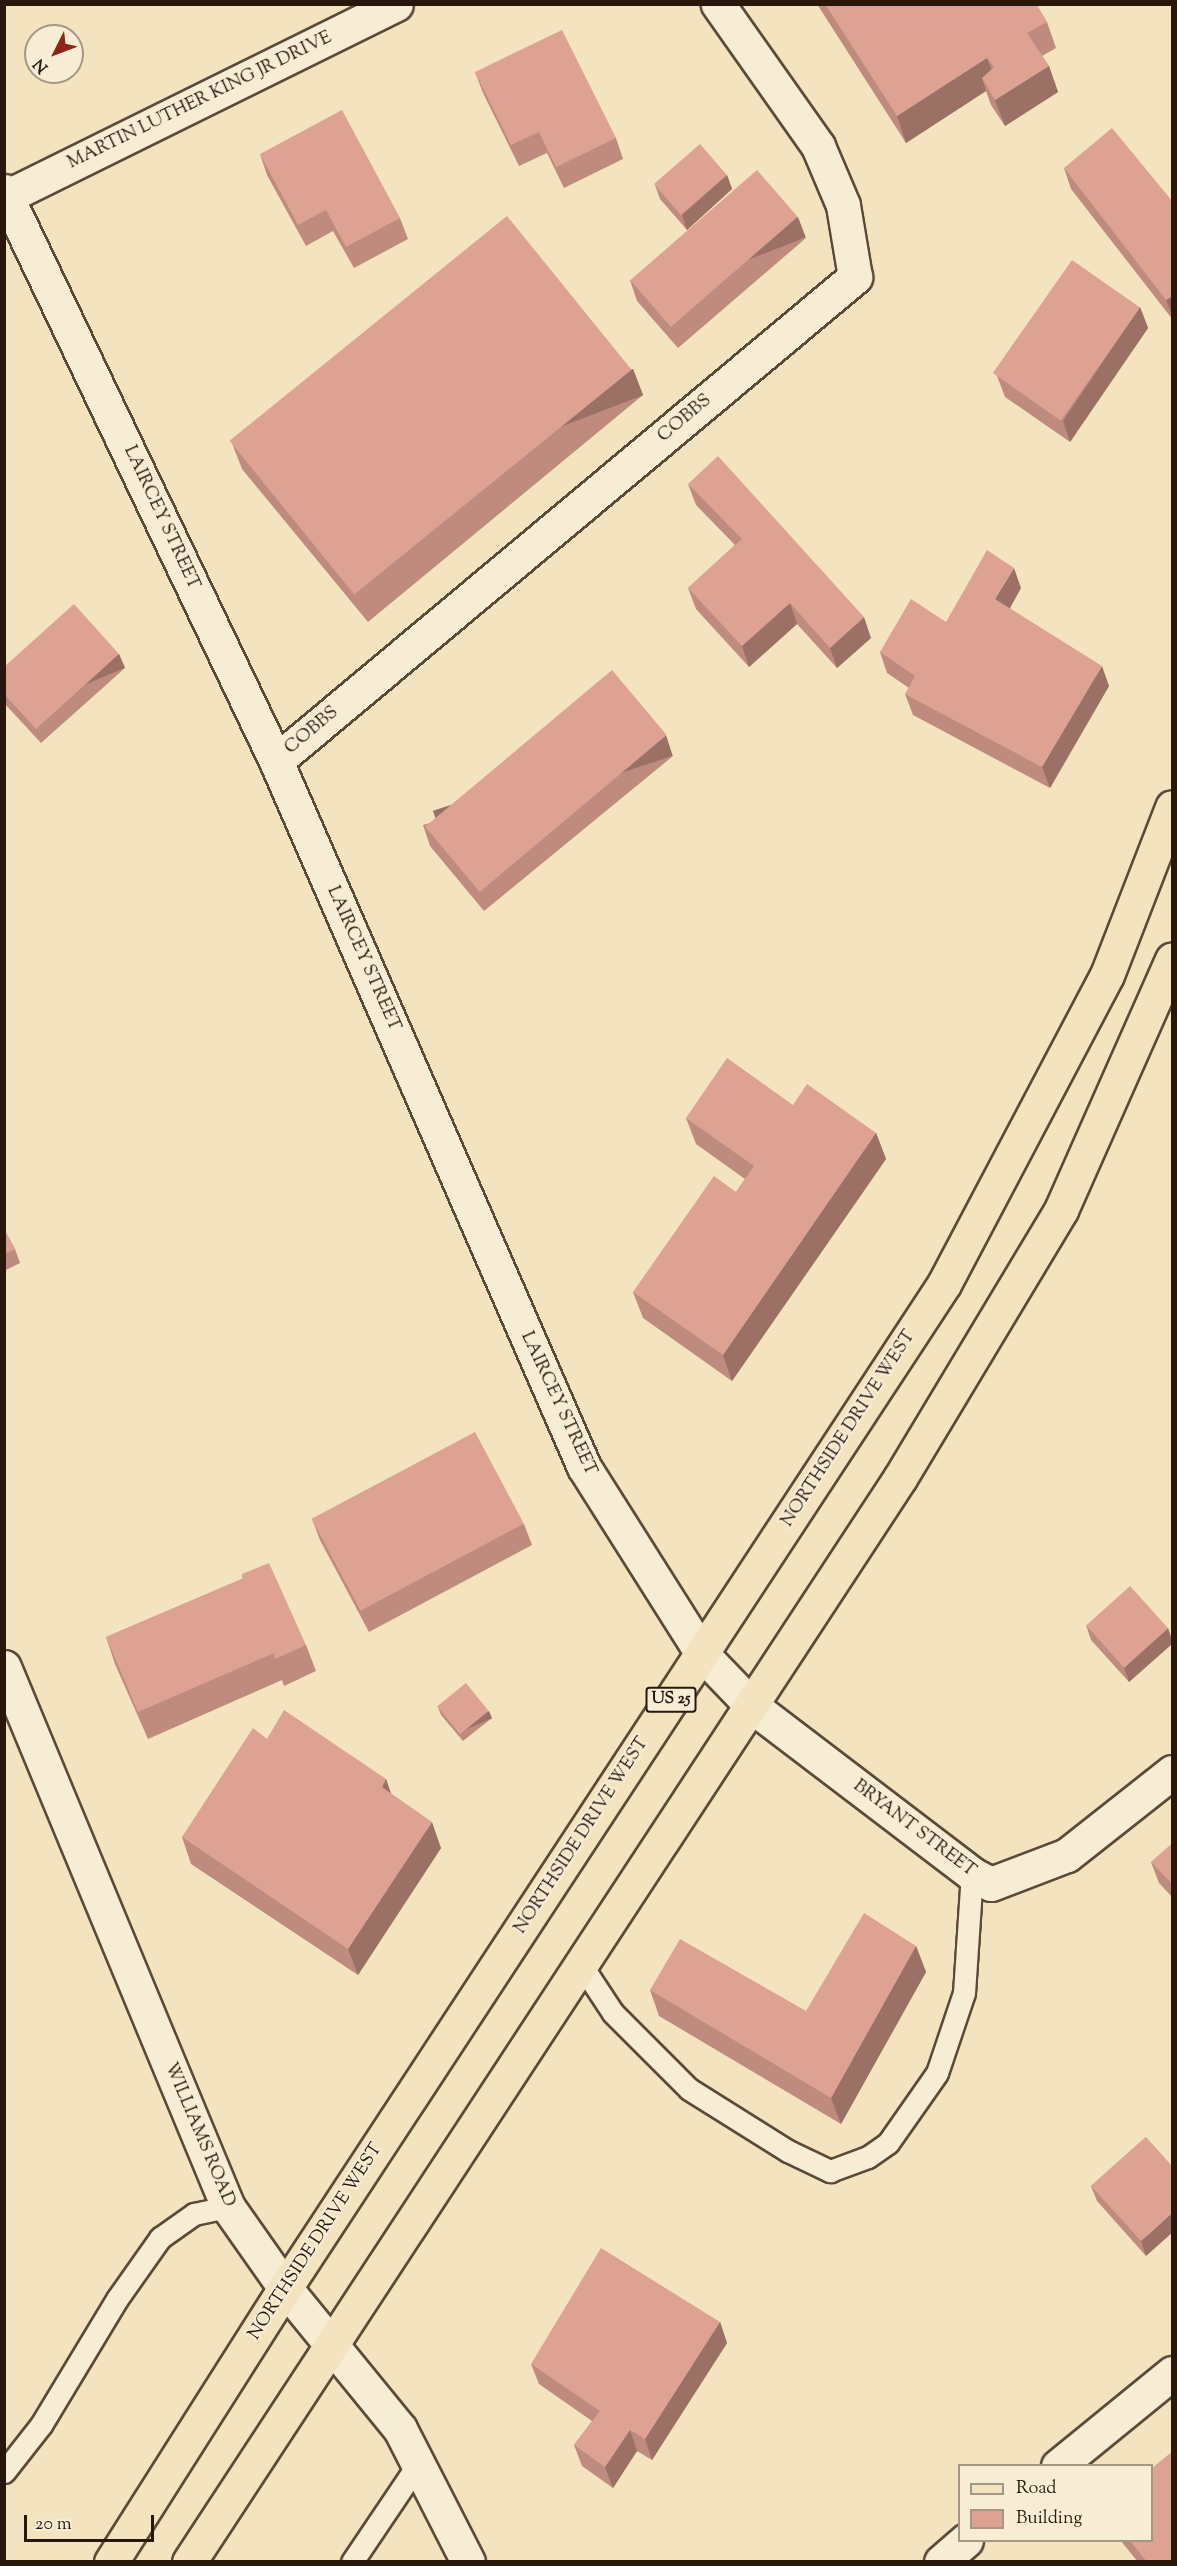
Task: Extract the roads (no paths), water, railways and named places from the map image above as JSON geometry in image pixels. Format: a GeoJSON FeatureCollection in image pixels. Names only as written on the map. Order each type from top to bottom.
{"type":"FeatureCollection","features":[{"type":"Feature","properties":{"kind":"main road","name":"NORTHSIDE DRIVE WEST"},"geometry":{"type":"LineString","coordinates":[[111,2562],[285,2288],[944,1284],[1107,975],[1173,807]]}},
{"type":"Feature","properties":{"kind":"main road"},"geometry":{"type":"LineString","coordinates":[[189,2562],[753,1707],[900,1478],[1061,1210],[1173,959]]}},
{"type":"Feature","properties":{"kind":"street","name":"MARTIN LUTHER KING JR DRIVE"},"geometry":{"type":"LineString","coordinates":[[6,195],[396,4]]}},
{"type":"Feature","properties":{"kind":"street","name":"COBBS"},"geometry":{"type":"LineString","coordinates":[[276,761],[855,277],[843,205],[818,146],[718,4]]}},
{"type":"Feature","properties":{"kind":"street","name":"LAIRCEY STREET"},"geometry":{"type":"LineString","coordinates":[[6,195],[276,761],[584,1467],[702,1654],[753,1707]]}},
{"type":"Feature","properties":{"kind":"street","name":"WILLIAMS ROAD"},"geometry":{"type":"LineString","coordinates":[[4,1667],[228,2207],[285,2288],[400,2429],[468,2562]]}},
{"type":"Feature","properties":{"kind":"street","name":"BRYANT STREET"},"geometry":{"type":"LineString","coordinates":[[753,1707],[972,1874],[992,1884],[1067,1855],[1173,1772]]}},
{"type":"Feature","properties":{"kind":"street"},"geometry":{"type":"LineString","coordinates":[[1060,2464],[1173,2373]]}},
{"type":"Feature","properties":{"kind":"street"},"geometry":{"type":"LineString","coordinates":[[941,2562],[965,2542]]}},
{"type":"Feature","properties":{"kind":"lane"},"geometry":{"type":"LineString","coordinates":[[582,1965],[613,2013],[689,2089],[788,2151],[831,2171],[868,2157],[888,2143],[937,2073],[964,1993],[972,1874]]}},
{"type":"Feature","properties":{"kind":"lane"},"geometry":{"type":"LineString","coordinates":[[4,2472],[41,2425],[117,2299],[160,2238],[194,2214],[228,2207]]}},
{"type":"Feature","properties":{"kind":"lane"},"geometry":{"type":"LineString","coordinates":[[352,2562],[418,2464]]}}]}
